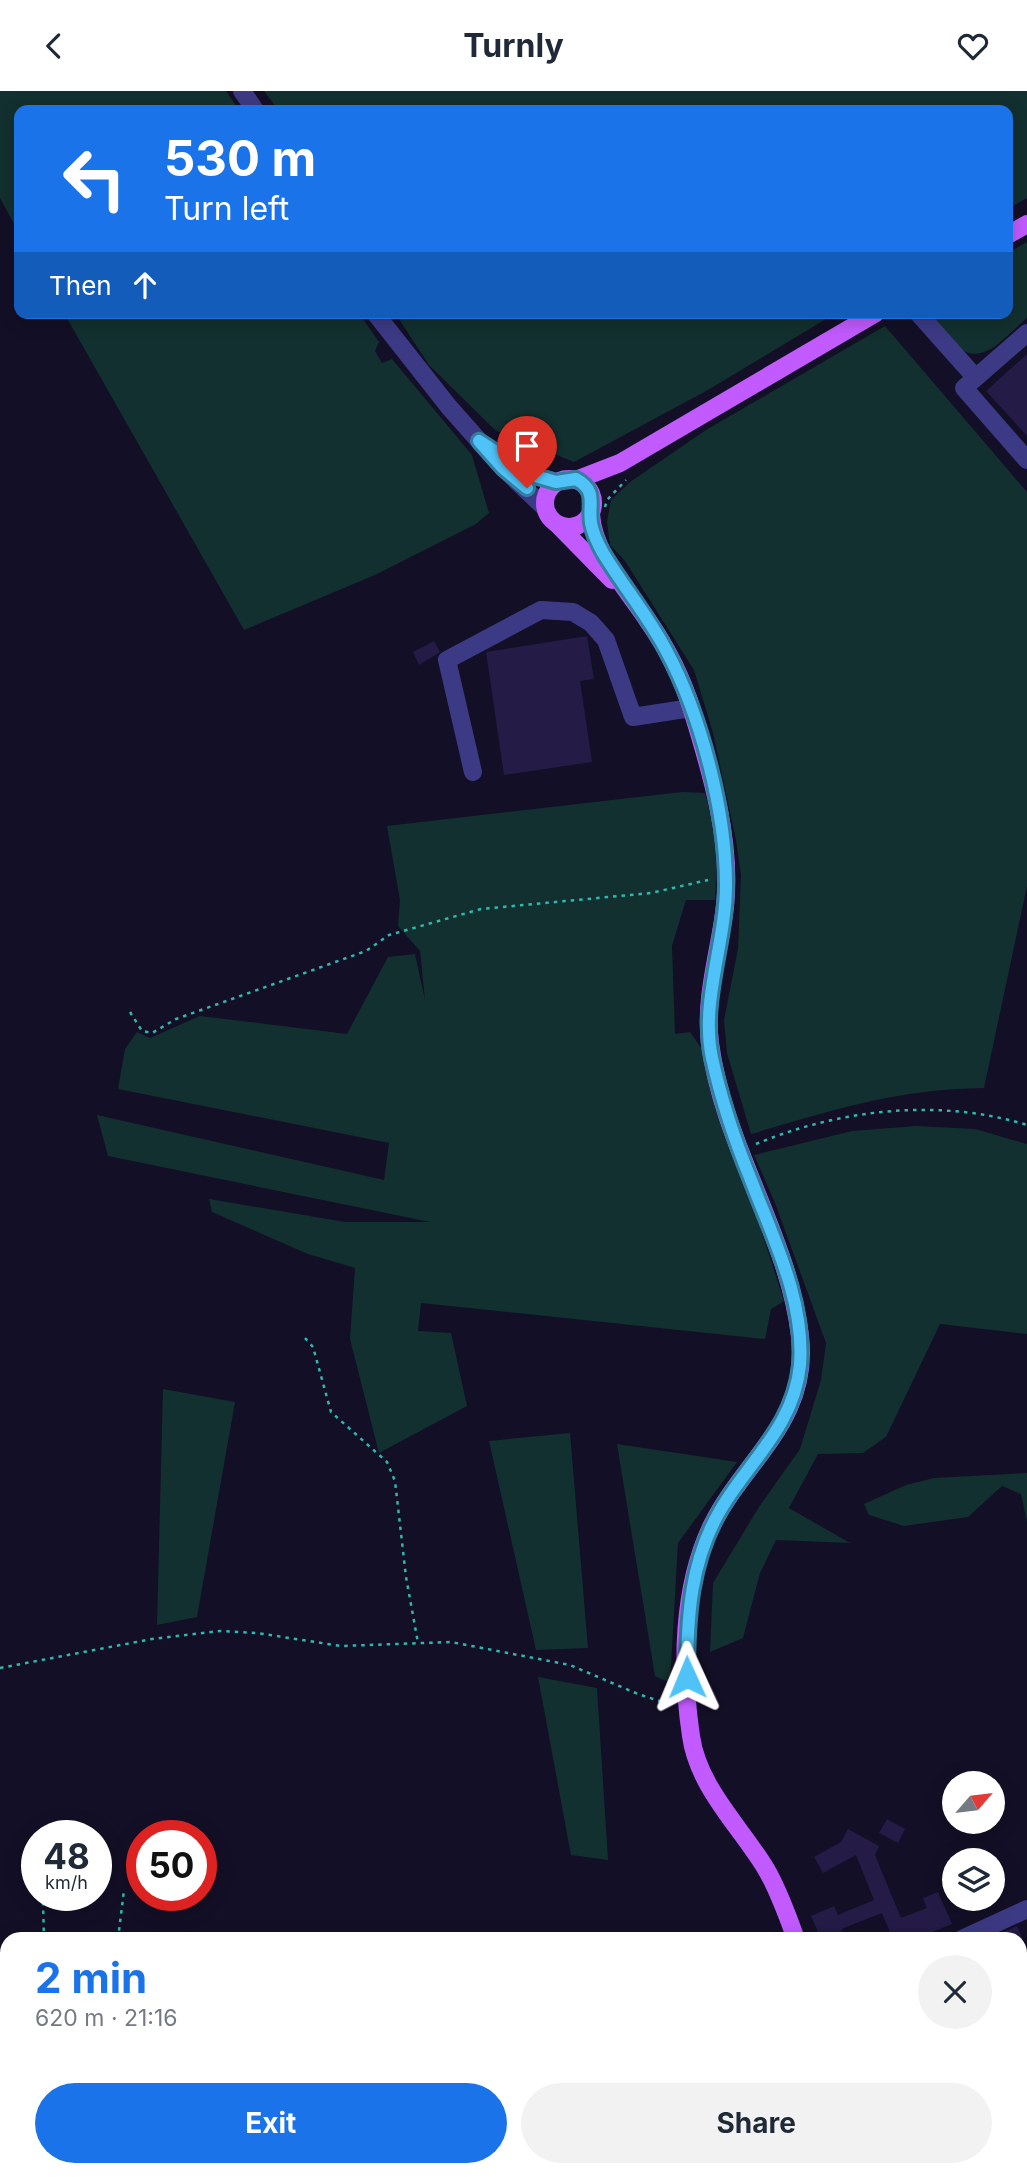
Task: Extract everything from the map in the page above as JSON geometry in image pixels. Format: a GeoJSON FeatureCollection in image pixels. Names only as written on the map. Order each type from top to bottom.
{"type":"FeatureCollection","features":[{"type":"Feature","properties":{"kind":"main road"},"geometry":{"type":"LineString","coordinates":[[793,1932],[765,1868],[706,1780],[691,1739],[688,1616],[703,1546],[728,1497],[780,1429],[789,1409],[799,1368],[801,1344],[793,1300],[740,1151],[713,1061],[709,1034],[725,903],[719,821],[691,708],[664,646],[600,547],[596,511],[597,494],[625,470],[866,319]]}},
{"type":"Feature","properties":{"kind":"main road"},"geometry":{"type":"LineString","coordinates":[[625,470],[556,482],[546,493],[544,507],[557,524],[633,599]]}},
{"type":"Feature","properties":{"kind":"main road"},"geometry":{"type":"LineString","coordinates":[[576,479],[589,490],[596,511]]}},
{"type":"Feature","properties":{"kind":"main road"},"geometry":{"type":"LineString","coordinates":[[557,524],[580,525],[596,511]]}},
{"type":"Feature","properties":{"kind":"street"},"geometry":{"type":"LineString","coordinates":[[380,319],[479,441],[544,507]]}},
{"type":"Feature","properties":{"kind":"street"},"geometry":{"type":"LineString","coordinates":[[924,319],[975,377]]}},
{"type":"Feature","properties":{"kind":"street"},"geometry":{"type":"LineString","coordinates":[[1027,333],[964,388],[1027,460]]}},
{"type":"Feature","properties":{"kind":"street"},"geometry":{"type":"LineString","coordinates":[[479,441],[522,471],[556,482]]}},
{"type":"Feature","properties":{"kind":"street"},"geometry":{"type":"LineString","coordinates":[[473,772],[447,660],[541,610],[573,612],[591,623],[606,640],[633,717],[691,708]]}},
{"type":"Feature","properties":{"kind":"street"},"geometry":{"type":"LineString","coordinates":[[977,1932],[1027,1909]]}},
{"type":"Feature","properties":{"kind":"path"},"geometry":{"type":"LineString","coordinates":[[596,511],[607,500],[625,470]]}},
{"type":"Feature","properties":{"kind":"path"},"geometry":{"type":"LineString","coordinates":[[130,1012],[142,1031],[152,1033],[176,1019],[366,951],[389,935],[481,909],[651,893],[725,876]]}},
{"type":"Feature","properties":{"kind":"path"},"geometry":{"type":"LineString","coordinates":[[740,1151],[841,1117],[874,1112],[998,1116],[1027,1125]]}},
{"type":"Feature","properties":{"kind":"path"},"geometry":{"type":"LineString","coordinates":[[305,1339],[313,1347],[331,1412],[387,1462],[391,1470],[418,1643]]}},
{"type":"Feature","properties":{"kind":"path"},"geometry":{"type":"LineString","coordinates":[[0,1668],[152,1639],[220,1631],[257,1633],[341,1646],[451,1642],[570,1664],[638,1694],[689,1707]]}},
{"type":"Feature","properties":{"kind":"path"},"geometry":{"type":"LineString","coordinates":[[119,1932],[124,1890]]}},
{"type":"Feature","properties":{"kind":"path"},"geometry":{"type":"LineString","coordinates":[[43,1911],[44,1932]]}},
{"type":"Feature","properties":{"kind":"green space"},"geometry":{"type":"Polygon","coordinates":[[[0,91],[226,91],[236,105],[14,105],[14,224],[0,198],[0,91]]]}},
{"type":"Feature","properties":{"kind":"green space"},"geometry":{"type":"Polygon","coordinates":[[[264,91],[1027,91],[1027,198],[1013,206],[1013,105],[274,105],[264,91]]]}},
{"type":"Feature","properties":{"kind":"green space"},"geometry":{"type":"Polygon","coordinates":[[[1027,242],[1027,318],[990,349],[971,353],[961,349],[933,319],[1013,319],[1013,250],[1027,242]]]}},
{"type":"Feature","properties":{"kind":"green space"},"geometry":{"type":"Polygon","coordinates":[[[67,319],[363,319],[379,342],[375,351],[382,363],[392,359],[472,455],[489,513],[476,524],[375,575],[244,630],[67,319]]]}},
{"type":"Feature","properties":{"kind":"green space"},"geometry":{"type":"Polygon","coordinates":[[[399,319],[826,319],[708,390],[574,462],[495,430],[429,365],[399,319]]]}},
{"type":"Feature","properties":{"kind":"green space"},"geometry":{"type":"Polygon","coordinates":[[[885,326],[1027,492],[1027,886],[984,1088],[922,1092],[866,1102],[751,1134],[727,1053],[724,1020],[738,949],[741,875],[713,733],[694,670],[625,561],[610,545],[607,522],[611,500],[630,482],[706,430],[885,326]]]}},
{"type":"Feature","properties":{"kind":"green space"},"geometry":{"type":"Polygon","coordinates":[[[682,792],[705,793],[713,833],[716,886],[715,900],[686,900],[672,946],[675,1034],[690,1032],[703,1051],[784,1301],[771,1309],[765,1339],[421,1303],[418,1331],[451,1333],[467,1406],[379,1453],[350,1339],[355,1268],[308,1254],[212,1212],[209,1199],[345,1222],[430,1222],[108,1156],[97,1115],[384,1180],[389,1143],[118,1089],[125,1049],[137,1032],[150,1038],[200,1016],[347,1034],[388,957],[415,954],[425,1000],[420,951],[398,926],[400,900],[387,826],[682,792]]]}},
{"type":"Feature","properties":{"kind":"green space"},"geometry":{"type":"Polygon","coordinates":[[[916,1126],[975,1129],[1027,1144],[1027,1334],[940,1324],[886,1437],[863,1453],[818,1454],[789,1508],[850,1543],[776,1540],[760,1573],[743,1638],[710,1652],[713,1583],[759,1507],[800,1449],[821,1380],[826,1343],[775,1203],[754,1155],[852,1131],[916,1126]]]}},
{"type":"Feature","properties":{"kind":"green space"},"geometry":{"type":"Polygon","coordinates":[[[163,1389],[235,1402],[197,1617],[157,1625],[163,1389]]]}},
{"type":"Feature","properties":{"kind":"green space"},"geometry":{"type":"Polygon","coordinates":[[[570,1433],[588,1648],[536,1650],[489,1441],[570,1433]]]}},
{"type":"Feature","properties":{"kind":"green space"},"geometry":{"type":"Polygon","coordinates":[[[617,1444],[737,1462],[678,1543],[670,1683],[655,1676],[617,1444]]]}},
{"type":"Feature","properties":{"kind":"green space"},"geometry":{"type":"Polygon","coordinates":[[[1027,1473],[1027,1522],[1021,1494],[1002,1486],[968,1517],[904,1526],[869,1515],[864,1504],[906,1485],[934,1478],[1027,1473]]]}},
{"type":"Feature","properties":{"kind":"green space"},"geometry":{"type":"Polygon","coordinates":[[[538,1677],[597,1688],[608,1860],[571,1855],[538,1677]]]}},
{"type":"Feature","properties":{"kind":"building"},"geometry":{"type":"Polygon","coordinates":[[[1027,354],[1027,436],[986,391],[1027,354]]]}},
{"type":"Feature","properties":{"kind":"building"},"geometry":{"type":"Polygon","coordinates":[[[587,636],[594,679],[580,681],[592,762],[504,775],[486,652],[587,636]]]}},
{"type":"Feature","properties":{"kind":"building"},"geometry":{"type":"Polygon","coordinates":[[[434,641],[440,652],[419,665],[413,652],[434,641]]]}},
{"type":"Feature","properties":{"kind":"building"},"geometry":{"type":"Polygon","coordinates":[[[887,1819],[905,1829],[898,1843],[879,1833],[887,1819]]]}},
{"type":"Feature","properties":{"kind":"building"},"geometry":{"type":"Polygon","coordinates":[[[848,1829],[879,1846],[875,1855],[901,1918],[927,1908],[923,1898],[938,1892],[942,1911],[946,1911],[952,1924],[933,1932],[890,1932],[882,1913],[844,1928],[842,1932],[818,1932],[811,1916],[834,1906],[838,1915],[874,1900],[856,1855],[823,1873],[814,1857],[841,1842],[848,1829]]]}},
{"type":"Feature","properties":{"kind":"building"},"geometry":{"type":"Polygon","coordinates":[[[1017,1926],[1020,1932],[1004,1932],[1017,1926]]]}},
{"type":"Feature","properties":{"kind":"route"},"geometry":{"type":"LineString","coordinates":[[527,488],[503,468],[479,441],[522,471],[556,482],[576,479],[589,490],[593,498],[591,522],[600,547],[664,646],[691,708],[722,834],[726,885],[708,1024],[710,1045],[731,1125],[787,1276],[800,1332],[798,1379],[789,1409],[776,1435],[728,1497],[711,1526],[697,1564],[688,1616],[687,1677]]}}]}
